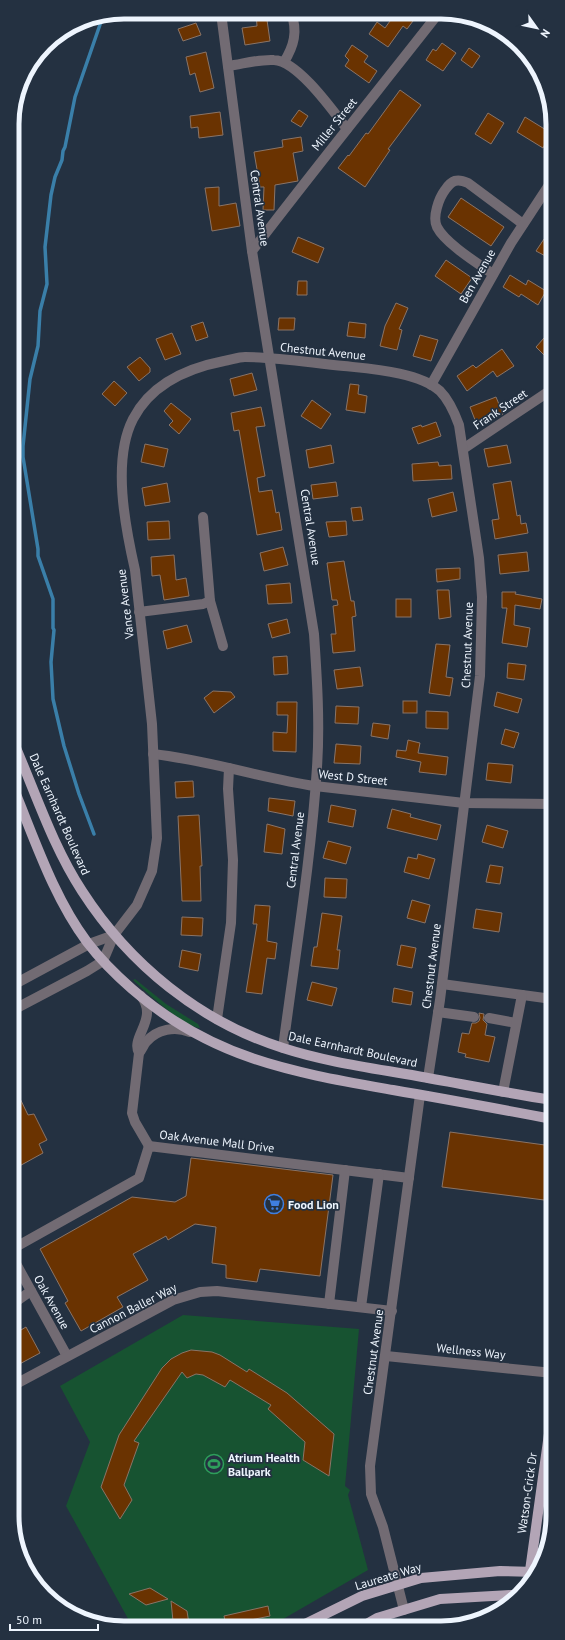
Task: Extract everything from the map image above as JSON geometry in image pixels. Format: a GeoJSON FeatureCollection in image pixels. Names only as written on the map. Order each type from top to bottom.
{"type":"FeatureCollection","features":[{"type":"Feature","properties":{"kind":"main road","name":"Dale Earnhardt Boulevard"},"geometry":{"type":"LineString","coordinates":[[19,755],[47,823],[70,871],[92,908],[114,935],[137,959],[163,983],[185,999],[217,1019],[244,1033],[283,1048],[334,1061],[546,1099]]}},
{"type":"Feature","properties":{"kind":"main road"},"geometry":{"type":"LineString","coordinates":[[19,801],[59,895],[88,944],[103,961],[141,996],[171,1020],[190,1032],[229,1050],[281,1068],[332,1079],[546,1118]]}},
{"type":"Feature","properties":{"kind":"main road","name":"Watson-Crick Dr"},"geometry":{"type":"LineString","coordinates":[[534,1564],[546,1463]]}},
{"type":"Feature","properties":{"kind":"main road","name":"Laureate Way"},"geometry":{"type":"LineString","coordinates":[[311,1621],[362,1596],[421,1578],[500,1570],[529,1572]]}},
{"type":"Feature","properties":{"kind":"main road"},"geometry":{"type":"LineString","coordinates":[[372,1621],[377,1618],[440,1599],[508,1596]]}},
{"type":"Feature","properties":{"kind":"street","name":"Central Avenue"},"geometry":{"type":"LineString","coordinates":[[222,19],[252,251],[314,634],[318,692],[317,766],[310,841],[283,1048]]}},
{"type":"Feature","properties":{"kind":"street"},"geometry":{"type":"LineString","coordinates":[[284,62],[291,51],[294,39],[293,19]]}},
{"type":"Feature","properties":{"kind":"street","name":"Miller Street"},"geometry":{"type":"LineString","coordinates":[[252,251],[321,161],[434,19]]}},
{"type":"Feature","properties":{"kind":"street"},"geometry":{"type":"LineString","coordinates":[[228,66],[274,60],[284,62],[313,86],[347,129]]}},
{"type":"Feature","properties":{"kind":"street"},"geometry":{"type":"LineString","coordinates":[[493,274],[444,238],[436,226],[435,211],[443,192],[451,182],[461,180],[468,183],[523,224]]}},
{"type":"Feature","properties":{"kind":"street","name":"Ben Avenue"},"geometry":{"type":"LineString","coordinates":[[431,385],[493,274],[546,190]]}},
{"type":"Feature","properties":{"kind":"street","name":"Vance Avenue"},"geometry":{"type":"LineString","coordinates":[[103,961],[114,935],[137,905],[152,871],[157,838],[152,724],[135,570],[130,548],[124,505],[122,468],[126,435],[134,418],[146,399],[161,386],[178,375],[204,365],[243,357],[270,358]]}},
{"type":"Feature","properties":{"kind":"street","name":"Chestnut Avenue"},"geometry":{"type":"LineString","coordinates":[[270,358],[378,370],[405,375],[431,385],[440,392],[454,412],[459,425],[479,558],[482,597],[480,676],[442,984],[428,1078]]}},
{"type":"Feature","properties":{"kind":"street","name":"Frank Street"},"geometry":{"type":"LineString","coordinates":[[463,449],[546,393]]}},
{"type":"Feature","properties":{"kind":"street"},"geometry":{"type":"LineString","coordinates":[[203,517],[210,601],[223,646]]}},
{"type":"Feature","properties":{"kind":"street"},"geometry":{"type":"LineString","coordinates":[[140,612],[203,604],[210,601]]}},
{"type":"Feature","properties":{"kind":"street","name":"West D Street"},"geometry":{"type":"LineString","coordinates":[[153,754],[180,757],[315,786],[464,803],[546,804]]}},
{"type":"Feature","properties":{"kind":"street"},"geometry":{"type":"LineString","coordinates":[[217,1019],[231,923],[233,860],[228,789],[229,768]]}},
{"type":"Feature","properties":{"kind":"street"},"geometry":{"type":"LineString","coordinates":[[19,982],[88,944],[114,935]]}},
{"type":"Feature","properties":{"kind":"street"},"geometry":{"type":"LineString","coordinates":[[19,1007],[74,979],[103,961]]}},
{"type":"Feature","properties":{"kind":"street"},"geometry":{"type":"LineString","coordinates":[[442,984],[546,998]]}},
{"type":"Feature","properties":{"kind":"street"},"geometry":{"type":"LineString","coordinates":[[503,1092],[522,995]]}},
{"type":"Feature","properties":{"kind":"street"},"geometry":{"type":"LineString","coordinates":[[141,996],[146,1004],[147,1013],[138,1045],[139,1053],[132,1113],[135,1122],[149,1146]]}},
{"type":"Feature","properties":{"kind":"street"},"geometry":{"type":"LineString","coordinates":[[438,1012],[474,1017]]}},
{"type":"Feature","properties":{"kind":"street"},"geometry":{"type":"LineString","coordinates":[[489,1018],[516,1023]]}},
{"type":"Feature","properties":{"kind":"street"},"geometry":{"type":"LineString","coordinates":[[139,1053],[150,1038],[163,1031],[173,1029],[190,1032]]}},
{"type":"Feature","properties":{"kind":"street","name":"Chestnut Avenue"},"geometry":{"type":"LineString","coordinates":[[404,1610],[383,1527],[372,1494],[370,1466],[420,1095]]}},
{"type":"Feature","properties":{"kind":"street","name":"Oak Avenue Mall Drive"},"geometry":{"type":"LineString","coordinates":[[19,1245],[139,1178],[149,1146],[409,1178]]}},
{"type":"Feature","properties":{"kind":"street"},"geometry":{"type":"LineString","coordinates":[[330,1304],[346,1170]]}},
{"type":"Feature","properties":{"kind":"street"},"geometry":{"type":"LineString","coordinates":[[361,1307],[379,1174]]}},
{"type":"Feature","properties":{"kind":"street","name":"Oak Avenue"},"geometry":{"type":"LineString","coordinates":[[19,1269],[67,1356]]}},
{"type":"Feature","properties":{"kind":"street"},"geometry":{"type":"LineString","coordinates":[[19,1299],[31,1291]]}},
{"type":"Feature","properties":{"kind":"street","name":"Cannon Baller Way"},"geometry":{"type":"LineString","coordinates":[[19,1382],[173,1300],[188,1294],[218,1291],[392,1311]]}},
{"type":"Feature","properties":{"kind":"street","name":"Wellness Way"},"geometry":{"type":"LineString","coordinates":[[386,1356],[546,1372]]}},
{"type":"Feature","properties":{"kind":"green space"},"geometry":{"type":"Polygon","coordinates":[[[135,979],[166,1004],[198,1024],[200,1028],[193,1026],[175,1016],[133,980],[135,979]]]}},
{"type":"Feature","properties":{"kind":"green space","name":"Atrium Health Ballpark"},"geometry":{"type":"Polygon","coordinates":[[[183,1315],[359,1329],[345,1486],[350,1490],[348,1495],[368,1570],[280,1621],[129,1621],[66,1506],[90,1442],[60,1386],[183,1315]]]}},
{"type":"Feature","properties":{"kind":"building"},"geometry":{"type":"Polygon","coordinates":[[[256,19],[267,19],[270,41],[245,45],[242,28],[257,26],[256,19]]]}},
{"type":"Feature","properties":{"kind":"building"},"geometry":{"type":"Polygon","coordinates":[[[391,19],[414,19],[407,29],[403,26],[388,47],[369,34],[377,22],[385,28],[391,19]]]}},
{"type":"Feature","properties":{"kind":"building"},"geometry":{"type":"Polygon","coordinates":[[[196,23],[201,35],[183,41],[178,29],[196,23]]]}},
{"type":"Feature","properties":{"kind":"building"},"geometry":{"type":"Polygon","coordinates":[[[442,43],[456,53],[443,71],[426,60],[433,49],[436,51],[442,43]]]}},
{"type":"Feature","properties":{"kind":"building"},"geometry":{"type":"Polygon","coordinates":[[[352,45],[368,56],[364,62],[377,71],[369,83],[345,66],[349,60],[345,56],[352,45]]]}},
{"type":"Feature","properties":{"kind":"building"},"geometry":{"type":"Polygon","coordinates":[[[469,48],[480,56],[472,68],[461,60],[469,48]]]}},
{"type":"Feature","properties":{"kind":"building"},"geometry":{"type":"Polygon","coordinates":[[[206,52],[214,88],[200,92],[195,73],[190,75],[186,57],[206,52]]]}},
{"type":"Feature","properties":{"kind":"building"},"geometry":{"type":"Polygon","coordinates":[[[400,90],[421,105],[388,149],[390,150],[365,187],[338,168],[366,133],[368,134],[400,90]]]}},
{"type":"Feature","properties":{"kind":"building"},"geometry":{"type":"Polygon","coordinates":[[[299,110],[308,116],[301,127],[291,121],[299,110]]]}},
{"type":"Feature","properties":{"kind":"building"},"geometry":{"type":"Polygon","coordinates":[[[220,112],[223,135],[199,138],[198,127],[191,128],[190,116],[220,112]]]}},
{"type":"Feature","properties":{"kind":"building"},"geometry":{"type":"Polygon","coordinates":[[[488,113],[504,123],[491,144],[475,134],[488,113]]]}},
{"type":"Feature","properties":{"kind":"building"},"geometry":{"type":"Polygon","coordinates":[[[525,117],[546,130],[546,142],[543,148],[517,132],[525,117]]]}},
{"type":"Feature","properties":{"kind":"building"},"geometry":{"type":"Polygon","coordinates":[[[301,137],[303,151],[293,153],[298,181],[275,185],[274,210],[263,210],[264,187],[260,187],[254,152],[283,147],[282,140],[301,137]]]}},
{"type":"Feature","properties":{"kind":"building"},"geometry":{"type":"Polygon","coordinates":[[[219,187],[219,206],[236,203],[240,226],[212,231],[205,188],[219,187]]]}},
{"type":"Feature","properties":{"kind":"building"},"geometry":{"type":"Polygon","coordinates":[[[461,198],[504,227],[491,246],[448,217],[461,198]]]}},
{"type":"Feature","properties":{"kind":"building"},"geometry":{"type":"Polygon","coordinates":[[[298,237],[324,248],[318,263],[292,252],[298,237]]]}},
{"type":"Feature","properties":{"kind":"building"},"geometry":{"type":"Polygon","coordinates":[[[544,239],[546,240],[546,256],[536,251],[544,239]]]}},
{"type":"Feature","properties":{"kind":"building"},"geometry":{"type":"Polygon","coordinates":[[[446,260],[472,278],[461,294],[435,276],[446,260]]]}},
{"type":"Feature","properties":{"kind":"building"},"geometry":{"type":"Polygon","coordinates":[[[510,275],[526,285],[528,280],[546,291],[538,305],[521,294],[519,297],[503,287],[510,275]]]}},
{"type":"Feature","properties":{"kind":"building"},"geometry":{"type":"Polygon","coordinates":[[[298,281],[307,281],[307,295],[297,295],[298,281]]]}},
{"type":"Feature","properties":{"kind":"building"},"geometry":{"type":"Polygon","coordinates":[[[396,303],[408,308],[399,329],[402,330],[397,350],[380,346],[385,326],[396,303]]]}},
{"type":"Feature","properties":{"kind":"building"},"geometry":{"type":"Polygon","coordinates":[[[279,318],[295,318],[294,330],[278,330],[279,318]]]}},
{"type":"Feature","properties":{"kind":"building"},"geometry":{"type":"Polygon","coordinates":[[[203,322],[208,337],[196,341],[191,326],[203,322]]]}},
{"type":"Feature","properties":{"kind":"building"},"geometry":{"type":"Polygon","coordinates":[[[349,322],[366,324],[365,338],[347,336],[349,322]]]}},
{"type":"Feature","properties":{"kind":"building"},"geometry":{"type":"Polygon","coordinates":[[[172,333],[181,354],[165,360],[156,339],[172,333]]]}},
{"type":"Feature","properties":{"kind":"building"},"geometry":{"type":"Polygon","coordinates":[[[420,335],[438,340],[431,361],[413,356],[420,335]]]}},
{"type":"Feature","properties":{"kind":"building"},"geometry":{"type":"Polygon","coordinates":[[[544,338],[546,340],[546,357],[536,347],[544,338]]]}},
{"type":"Feature","properties":{"kind":"building"},"geometry":{"type":"Polygon","coordinates":[[[502,349],[514,366],[497,377],[493,371],[467,391],[457,376],[473,365],[476,368],[502,349]]]}},
{"type":"Feature","properties":{"kind":"building"},"geometry":{"type":"Polygon","coordinates":[[[140,357],[150,368],[150,372],[139,381],[127,367],[140,357]]]}},
{"type":"Feature","properties":{"kind":"building"},"geometry":{"type":"Polygon","coordinates":[[[252,373],[257,390],[234,396],[230,379],[252,373]]]}},
{"type":"Feature","properties":{"kind":"building"},"geometry":{"type":"Polygon","coordinates":[[[114,381],[127,393],[115,406],[102,394],[114,381]]]}},
{"type":"Feature","properties":{"kind":"building"},"geometry":{"type":"Polygon","coordinates":[[[350,384],[359,385],[358,394],[367,396],[365,413],[346,410],[350,384]]]}},
{"type":"Feature","properties":{"kind":"building"},"geometry":{"type":"Polygon","coordinates":[[[496,397],[503,414],[477,425],[470,407],[496,397]]]}},
{"type":"Feature","properties":{"kind":"building"},"geometry":{"type":"Polygon","coordinates":[[[312,400],[331,414],[321,429],[301,416],[312,400]]]}},
{"type":"Feature","properties":{"kind":"building"},"geometry":{"type":"Polygon","coordinates":[[[171,403],[191,419],[179,434],[169,425],[173,421],[164,411],[171,403]]]}},
{"type":"Feature","properties":{"kind":"building"},"geometry":{"type":"Polygon","coordinates":[[[261,407],[265,426],[256,427],[265,476],[257,478],[259,492],[272,490],[276,513],[279,512],[282,530],[257,535],[239,430],[234,431],[231,413],[261,407]]]}},
{"type":"Feature","properties":{"kind":"building"},"geometry":{"type":"Polygon","coordinates":[[[436,422],[441,436],[418,444],[412,428],[421,425],[422,427],[436,422]]]}},
{"type":"Feature","properties":{"kind":"building"},"geometry":{"type":"Polygon","coordinates":[[[145,444],[168,449],[164,467],[141,462],[145,444]]]}},
{"type":"Feature","properties":{"kind":"building"},"geometry":{"type":"Polygon","coordinates":[[[331,445],[334,463],[309,468],[306,450],[331,445]]]}},
{"type":"Feature","properties":{"kind":"building"},"geometry":{"type":"Polygon","coordinates":[[[507,445],[511,463],[488,467],[484,449],[507,445]]]}},
{"type":"Feature","properties":{"kind":"building"},"geometry":{"type":"Polygon","coordinates":[[[438,462],[439,466],[451,465],[452,479],[413,481],[412,464],[438,462]]]}},
{"type":"Feature","properties":{"kind":"building"},"geometry":{"type":"Polygon","coordinates":[[[511,481],[517,516],[520,515],[521,524],[526,523],[528,533],[495,539],[492,520],[499,519],[493,484],[511,481]]]}},
{"type":"Feature","properties":{"kind":"building"},"geometry":{"type":"Polygon","coordinates":[[[336,482],[338,496],[313,499],[311,485],[336,482]]]}},
{"type":"Feature","properties":{"kind":"building"},"geometry":{"type":"Polygon","coordinates":[[[167,483],[170,502],[145,506],[142,488],[167,483]]]}},
{"type":"Feature","properties":{"kind":"building"},"geometry":{"type":"Polygon","coordinates":[[[453,492],[457,511],[432,517],[428,499],[453,492]]]}},
{"type":"Feature","properties":{"kind":"building"},"geometry":{"type":"Polygon","coordinates":[[[361,507],[363,520],[353,521],[351,508],[361,507]]]}},
{"type":"Feature","properties":{"kind":"building"},"geometry":{"type":"Polygon","coordinates":[[[169,521],[170,539],[148,540],[147,522],[169,521]]]}},
{"type":"Feature","properties":{"kind":"building"},"geometry":{"type":"Polygon","coordinates":[[[346,521],[347,535],[329,537],[326,522],[346,521]]]}},
{"type":"Feature","properties":{"kind":"building"},"geometry":{"type":"Polygon","coordinates":[[[283,547],[288,565],[264,571],[260,553],[283,547]]]}},
{"type":"Feature","properties":{"kind":"building"},"geometry":{"type":"Polygon","coordinates":[[[527,552],[529,571],[500,574],[498,555],[527,552]]]}},
{"type":"Feature","properties":{"kind":"building"},"geometry":{"type":"Polygon","coordinates":[[[174,555],[176,580],[186,578],[189,596],[164,600],[160,575],[152,576],[151,557],[174,555]]]}},
{"type":"Feature","properties":{"kind":"building"},"geometry":{"type":"Polygon","coordinates":[[[344,561],[351,601],[354,601],[356,616],[352,617],[355,651],[333,653],[331,634],[336,634],[333,606],[338,605],[337,600],[332,600],[327,563],[344,561]]]}},
{"type":"Feature","properties":{"kind":"building"},"geometry":{"type":"Polygon","coordinates":[[[460,568],[460,579],[437,582],[436,569],[460,568]]]}},
{"type":"Feature","properties":{"kind":"building"},"geometry":{"type":"Polygon","coordinates":[[[290,583],[292,603],[268,604],[266,585],[290,583]]]}},
{"type":"Feature","properties":{"kind":"building"},"geometry":{"type":"Polygon","coordinates":[[[437,590],[449,590],[451,617],[439,619],[437,590]]]}},
{"type":"Feature","properties":{"kind":"building"},"geometry":{"type":"Polygon","coordinates":[[[502,592],[516,592],[515,594],[542,599],[540,609],[515,605],[514,625],[530,628],[527,647],[502,643],[507,608],[502,608],[502,592]]]}},
{"type":"Feature","properties":{"kind":"building"},"geometry":{"type":"Polygon","coordinates":[[[396,599],[411,599],[411,617],[396,617],[396,599]]]}},
{"type":"Feature","properties":{"kind":"building"},"geometry":{"type":"Polygon","coordinates":[[[287,619],[290,633],[272,638],[268,624],[287,619]]]}},
{"type":"Feature","properties":{"kind":"building"},"geometry":{"type":"Polygon","coordinates":[[[187,625],[192,642],[167,649],[163,631],[187,625]]]}},
{"type":"Feature","properties":{"kind":"building"},"geometry":{"type":"Polygon","coordinates":[[[436,644],[450,645],[446,677],[453,678],[450,696],[429,693],[436,644]]]}},
{"type":"Feature","properties":{"kind":"building"},"geometry":{"type":"Polygon","coordinates":[[[287,656],[288,674],[274,675],[273,657],[287,656]]]}},
{"type":"Feature","properties":{"kind":"building"},"geometry":{"type":"Polygon","coordinates":[[[508,663],[526,665],[524,680],[507,678],[508,663]]]}},
{"type":"Feature","properties":{"kind":"building"},"geometry":{"type":"Polygon","coordinates":[[[360,667],[363,686],[337,689],[334,670],[360,667]]]}},
{"type":"Feature","properties":{"kind":"building"},"geometry":{"type":"Polygon","coordinates":[[[213,691],[231,692],[235,697],[214,713],[204,698],[213,691]]]}},
{"type":"Feature","properties":{"kind":"building"},"geometry":{"type":"Polygon","coordinates":[[[497,692],[522,699],[518,713],[494,706],[497,692]]]}},
{"type":"Feature","properties":{"kind":"building"},"geometry":{"type":"Polygon","coordinates":[[[403,701],[417,701],[417,713],[403,713],[403,701]]]}},
{"type":"Feature","properties":{"kind":"building"},"geometry":{"type":"Polygon","coordinates":[[[277,702],[297,702],[296,752],[273,751],[273,732],[287,733],[288,715],[277,715],[277,702]]]}},
{"type":"Feature","properties":{"kind":"building"},"geometry":{"type":"Polygon","coordinates":[[[336,706],[359,707],[358,724],[335,723],[336,706]]]}},
{"type":"Feature","properties":{"kind":"building"},"geometry":{"type":"Polygon","coordinates":[[[426,711],[448,712],[448,729],[426,728],[426,711]]]}},
{"type":"Feature","properties":{"kind":"building"},"geometry":{"type":"Polygon","coordinates":[[[373,723],[390,725],[388,739],[371,736],[373,723]]]}},
{"type":"Feature","properties":{"kind":"building"},"geometry":{"type":"Polygon","coordinates":[[[505,729],[519,733],[514,748],[501,744],[505,729]]]}},
{"type":"Feature","properties":{"kind":"building"},"geometry":{"type":"Polygon","coordinates":[[[408,740],[420,743],[418,753],[448,757],[446,775],[419,772],[421,762],[396,757],[397,750],[406,751],[408,740]]]}},
{"type":"Feature","properties":{"kind":"building"},"geometry":{"type":"Polygon","coordinates":[[[336,744],[361,746],[360,764],[334,763],[336,744]]]}},
{"type":"Feature","properties":{"kind":"building"},"geometry":{"type":"Polygon","coordinates":[[[488,763],[513,765],[511,783],[486,780],[488,763]]]}},
{"type":"Feature","properties":{"kind":"building"},"geometry":{"type":"Polygon","coordinates":[[[193,781],[194,797],[176,798],[175,782],[193,781]]]}},
{"type":"Feature","properties":{"kind":"building"},"geometry":{"type":"Polygon","coordinates":[[[269,798],[295,801],[293,816],[268,811],[269,798]]]}},
{"type":"Feature","properties":{"kind":"building"},"geometry":{"type":"Polygon","coordinates":[[[331,805],[356,810],[353,827],[328,822],[331,805]]]}},
{"type":"Feature","properties":{"kind":"building"},"geometry":{"type":"Polygon","coordinates":[[[392,809],[411,814],[410,817],[441,825],[437,840],[387,828],[392,809]]]}},
{"type":"Feature","properties":{"kind":"building"},"geometry":{"type":"Polygon","coordinates":[[[199,815],[202,866],[200,866],[201,901],[182,901],[178,816],[199,815]]]}},
{"type":"Feature","properties":{"kind":"building"},"geometry":{"type":"Polygon","coordinates":[[[267,824],[285,829],[282,854],[264,852],[267,824]]]}},
{"type":"Feature","properties":{"kind":"building"},"geometry":{"type":"Polygon","coordinates":[[[487,825],[508,831],[503,848],[482,842],[487,825]]]}},
{"type":"Feature","properties":{"kind":"building"},"geometry":{"type":"Polygon","coordinates":[[[328,841],[351,847],[346,864],[323,858],[328,841]]]}},
{"type":"Feature","properties":{"kind":"building"},"geometry":{"type":"Polygon","coordinates":[[[418,854],[435,859],[429,879],[404,872],[408,857],[417,859],[418,854]]]}},
{"type":"Feature","properties":{"kind":"building"},"geometry":{"type":"Polygon","coordinates":[[[490,865],[503,867],[500,884],[486,882],[490,865]]]}},
{"type":"Feature","properties":{"kind":"building"},"geometry":{"type":"Polygon","coordinates":[[[325,878],[347,879],[346,898],[324,897],[325,878]]]}},
{"type":"Feature","properties":{"kind":"building"},"geometry":{"type":"Polygon","coordinates":[[[412,900],[430,905],[425,923],[407,918],[412,900]]]}},
{"type":"Feature","properties":{"kind":"building"},"geometry":{"type":"Polygon","coordinates":[[[255,905],[270,906],[267,941],[277,943],[275,959],[267,958],[262,994],[246,992],[257,924],[253,924],[255,905]]]}},
{"type":"Feature","properties":{"kind":"building"},"geometry":{"type":"Polygon","coordinates":[[[476,909],[502,913],[499,932],[473,928],[476,909]]]}},
{"type":"Feature","properties":{"kind":"building"},"geometry":{"type":"Polygon","coordinates":[[[322,913],[342,916],[337,950],[340,950],[338,969],[311,966],[314,947],[317,947],[322,913]]]}},
{"type":"Feature","properties":{"kind":"building"},"geometry":{"type":"Polygon","coordinates":[[[182,917],[203,918],[202,936],[181,935],[182,917]]]}},
{"type":"Feature","properties":{"kind":"building"},"geometry":{"type":"Polygon","coordinates":[[[401,945],[416,948],[412,968],[397,965],[401,945]]]}},
{"type":"Feature","properties":{"kind":"building"},"geometry":{"type":"Polygon","coordinates":[[[182,950],[201,954],[198,971],[179,967],[182,950]]]}},
{"type":"Feature","properties":{"kind":"building"},"geometry":{"type":"Polygon","coordinates":[[[312,982],[337,988],[332,1006],[307,1000],[312,982]]]}},
{"type":"Feature","properties":{"kind":"building"},"geometry":{"type":"Polygon","coordinates":[[[394,988],[413,992],[411,1005],[392,1002],[394,988]]]}},
{"type":"Feature","properties":{"kind":"building"},"geometry":{"type":"Polygon","coordinates":[[[479,1013],[484,1014],[483,1020],[487,1024],[485,1035],[495,1037],[489,1062],[465,1057],[466,1054],[458,1052],[462,1033],[469,1034],[472,1023],[479,1021],[479,1013]]]}},
{"type":"Feature","properties":{"kind":"building"},"geometry":{"type":"Polygon","coordinates":[[[19,1096],[28,1115],[34,1114],[47,1140],[39,1144],[43,1153],[19,1166],[19,1096]]]}},
{"type":"Feature","properties":{"kind":"building"},"geometry":{"type":"Polygon","coordinates":[[[450,1132],[546,1145],[546,1200],[442,1187],[450,1132]]]}},
{"type":"Feature","properties":{"kind":"building"},"geometry":{"type":"Polygon","coordinates":[[[191,1158],[333,1175],[320,1276],[260,1269],[257,1282],[226,1278],[226,1265],[212,1263],[216,1227],[195,1224],[168,1240],[166,1236],[133,1254],[148,1280],[117,1297],[123,1307],[81,1331],[65,1303],[68,1301],[40,1249],[132,1197],[175,1202],[186,1196],[191,1158]]]}},
{"type":"Feature","properties":{"kind":"building"},"geometry":{"type":"Polygon","coordinates":[[[26,1327],[40,1353],[19,1364],[19,1331],[26,1327]]]}},
{"type":"Feature","properties":{"kind":"building"},"geometry":{"type":"Polygon","coordinates":[[[191,1350],[212,1352],[220,1355],[247,1372],[249,1369],[287,1393],[334,1434],[329,1476],[303,1460],[305,1442],[268,1409],[271,1405],[230,1380],[225,1387],[203,1375],[196,1374],[187,1378],[182,1372],[134,1441],[139,1443],[124,1485],[132,1500],[120,1519],[101,1487],[119,1435],[162,1368],[171,1359],[191,1350]]]}},
{"type":"Feature","properties":{"kind":"building"},"geometry":{"type":"Polygon","coordinates":[[[150,1588],[168,1599],[146,1605],[129,1594],[150,1588]]]}},
{"type":"Feature","properties":{"kind":"building"},"geometry":{"type":"Polygon","coordinates":[[[171,1601],[187,1611],[189,1621],[173,1621],[171,1601]]]}},
{"type":"Feature","properties":{"kind":"building"},"geometry":{"type":"Polygon","coordinates":[[[268,1606],[270,1616],[246,1621],[225,1621],[224,1616],[268,1606]]]}},
{"type":"Feature","properties":{"kind":"waterway"},"geometry":{"type":"LineString","coordinates":[[94,834],[79,794],[64,746],[53,699],[51,662],[54,630],[53,599],[38,556],[23,457],[23,446],[30,379],[38,346],[40,311],[47,284],[45,247],[51,195],[55,177],[62,160],[75,97],[101,22]]}},
{"type":"Feature","properties":{"kind":"place","name":"Food Lion"},"geometry":{"type":"Point","coordinates":[274,1204]}},
{"type":"Feature","properties":{"kind":"place","name":"Atrium Health Ballpark"},"geometry":{"type":"Point","coordinates":[214,1464]}}]}
